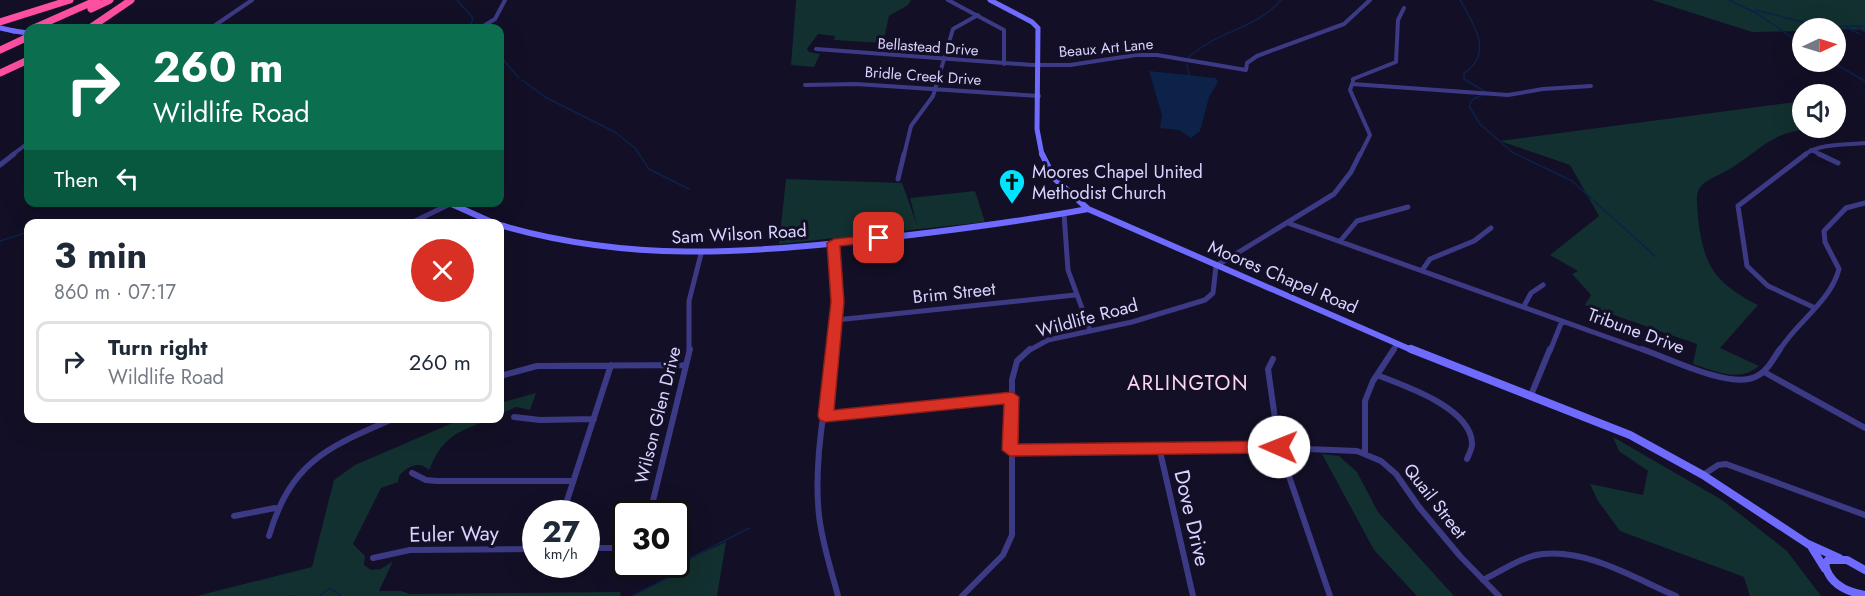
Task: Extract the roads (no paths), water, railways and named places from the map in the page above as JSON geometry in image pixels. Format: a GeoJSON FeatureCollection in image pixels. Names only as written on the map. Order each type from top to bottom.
{"type":"FeatureCollection","features":[{"type":"Feature","properties":{"kind":"highway"},"geometry":{"type":"LineString","coordinates":[[0,25],[70,0]]}},
{"type":"Feature","properties":{"kind":"highway"},"geometry":{"type":"LineString","coordinates":[[43,24],[97,0]]}},
{"type":"Feature","properties":{"kind":"highway"},"geometry":{"type":"LineString","coordinates":[[57,24],[110,0]]}},
{"type":"Feature","properties":{"kind":"highway"},"geometry":{"type":"LineString","coordinates":[[96,24],[131,0]]}},
{"type":"Feature","properties":{"kind":"highway"},"geometry":{"type":"LineString","coordinates":[[0,44],[24,35]]}},
{"type":"Feature","properties":{"kind":"highway"},"geometry":{"type":"LineString","coordinates":[[0,50],[24,36]]}},
{"type":"Feature","properties":{"kind":"highway"},"geometry":{"type":"LineString","coordinates":[[0,73],[24,62]]}},
{"type":"Feature","properties":{"kind":"main road","name":"Moores Chapel Road"},"geometry":{"type":"LineString","coordinates":[[990,0],[1037,26],[1039,148],[1044,167],[1059,188],[1088,209],[1216,267],[1397,344],[1630,435],[1703,475],[1808,544],[1862,566]]}},
{"type":"Feature","properties":{"kind":"main road"},"geometry":{"type":"LineString","coordinates":[[0,25],[24,33]]}},
{"type":"Feature","properties":{"kind":"main road","name":"Sam Wilson Road"},"geometry":{"type":"LineString","coordinates":[[458,207],[486,219]]}},
{"type":"Feature","properties":{"kind":"main road","name":"Sam Wilson Road"},"geometry":{"type":"LineString","coordinates":[[504,226],[545,238],[605,248],[701,254],[978,228],[1088,209]]}},
{"type":"Feature","properties":{"kind":"main road","name":"Moores Chapel Road"},"geometry":{"type":"LineString","coordinates":[[1808,544],[1833,581],[1852,594]]}},
{"type":"Feature","properties":{"kind":"main road"},"geometry":{"type":"LineString","coordinates":[[1825,569],[1828,560],[1839,558]]}},
{"type":"Feature","properties":{"kind":"main road"},"geometry":{"type":"LineString","coordinates":[[1852,594],[1865,595]]}},
{"type":"Feature","properties":{"kind":"street"},"geometry":{"type":"LineString","coordinates":[[217,24],[252,0]]}},
{"type":"Feature","properties":{"kind":"street"},"geometry":{"type":"LineString","coordinates":[[487,24],[495,19],[505,0]]}},
{"type":"Feature","properties":{"kind":"street"},"geometry":{"type":"LineString","coordinates":[[948,0],[1004,30],[1004,64]]}},
{"type":"Feature","properties":{"kind":"street","name":"Beaux Art Lane"},"geometry":{"type":"LineString","coordinates":[[1039,65],[1070,65],[1146,54],[1246,70],[1247,63],[1257,56],[1344,24],[1370,0]]}},
{"type":"Feature","properties":{"kind":"street"},"geometry":{"type":"LineString","coordinates":[[1216,267],[1342,187],[1370,135],[1350,90],[1353,79],[1396,62],[1400,42],[1398,21],[1404,8]]}},
{"type":"Feature","properties":{"kind":"street"},"geometry":{"type":"LineString","coordinates":[[898,179],[911,126],[932,98],[954,27],[978,15]]}},
{"type":"Feature","properties":{"kind":"street","name":"Bellastead Drive"},"geometry":{"type":"LineString","coordinates":[[816,50],[1039,65]]}},
{"type":"Feature","properties":{"kind":"street","name":"Bridle Creek Drive"},"geometry":{"type":"LineString","coordinates":[[806,85],[856,84],[1039,96]]}},
{"type":"Feature","properties":{"kind":"street"},"geometry":{"type":"LineString","coordinates":[[1353,84],[1508,95],[1543,89],[1591,86]]}},
{"type":"Feature","properties":{"kind":"street"},"geometry":{"type":"LineString","coordinates":[[1813,307],[1764,284],[1751,272],[1747,266],[1738,206],[1811,150],[1865,143]]}},
{"type":"Feature","properties":{"kind":"street"},"geometry":{"type":"LineString","coordinates":[[0,165],[24,146]]}},
{"type":"Feature","properties":{"kind":"street"},"geometry":{"type":"LineString","coordinates":[[1811,150],[1838,163]]}},
{"type":"Feature","properties":{"kind":"street"},"geometry":{"type":"LineString","coordinates":[[1865,203],[1846,208],[1824,231],[1825,242],[1840,272],[1788,335],[1764,372],[1865,428]]}},
{"type":"Feature","properties":{"kind":"street"},"geometry":{"type":"LineString","coordinates":[[418,219],[441,207]]}},
{"type":"Feature","properties":{"kind":"street"},"geometry":{"type":"LineString","coordinates":[[1341,240],[1358,221],[1408,207]]}},
{"type":"Feature","properties":{"kind":"street"},"geometry":{"type":"LineString","coordinates":[[1064,214],[1068,270],[1075,295],[1090,330]]}},
{"type":"Feature","properties":{"kind":"street","name":"Tribune Drive"},"geometry":{"type":"LineString","coordinates":[[1288,223],[1423,269],[1718,376],[1750,379],[1764,372]]}},
{"type":"Feature","properties":{"kind":"street"},"geometry":{"type":"LineString","coordinates":[[1423,269],[1430,259],[1474,241],[1491,228]]}},
{"type":"Feature","properties":{"kind":"street"},"geometry":{"type":"LineString","coordinates":[[834,243],[838,283],[836,320],[818,503],[838,596]]}},
{"type":"Feature","properties":{"kind":"street","name":"Wilson Glen Drive"},"geometry":{"type":"LineString","coordinates":[[653,500],[691,343],[689,301],[701,254]]}},
{"type":"Feature","properties":{"kind":"street","name":"Wildlife Road"},"geometry":{"type":"LineString","coordinates":[[962,596],[1003,555],[1012,535],[1010,450],[1014,369],[1025,353],[1048,340],[1132,322],[1205,300],[1212,293],[1216,267]]}},
{"type":"Feature","properties":{"kind":"street"},"geometry":{"type":"LineString","coordinates":[[1524,306],[1531,293],[1543,285]]}},
{"type":"Feature","properties":{"kind":"street","name":"Brim Street"},"geometry":{"type":"LineString","coordinates":[[836,320],[1075,295]]}},
{"type":"Feature","properties":{"kind":"street"},"geometry":{"type":"LineString","coordinates":[[1531,395],[1562,321]]}},
{"type":"Feature","properties":{"kind":"street"},"geometry":{"type":"LineString","coordinates":[[1365,453],[1364,407],[1377,375],[1397,344]]}},
{"type":"Feature","properties":{"kind":"street"},"geometry":{"type":"LineString","coordinates":[[1273,359],[1268,369],[1279,447],[1330,596]]}},
{"type":"Feature","properties":{"kind":"street"},"geometry":{"type":"LineString","coordinates":[[567,500],[611,365]]}},
{"type":"Feature","properties":{"kind":"street"},"geometry":{"type":"LineString","coordinates":[[504,375],[537,366],[686,365]]}},
{"type":"Feature","properties":{"kind":"street"},"geometry":{"type":"LineString","coordinates":[[1377,375],[1434,400],[1456,414],[1468,430],[1471,439],[1472,447],[1467,459]]}},
{"type":"Feature","properties":{"kind":"street"},"geometry":{"type":"LineString","coordinates":[[825,416],[1012,397]]}},
{"type":"Feature","properties":{"kind":"street"},"geometry":{"type":"LineString","coordinates":[[514,417],[540,420],[594,419]]}},
{"type":"Feature","properties":{"kind":"street"},"geometry":{"type":"LineString","coordinates":[[269,536],[275,508],[292,479],[315,458],[354,436],[384,423]]}},
{"type":"Feature","properties":{"kind":"street","name":"Dove Drive"},"geometry":{"type":"LineString","coordinates":[[1159,447],[1193,596]]}},
{"type":"Feature","properties":{"kind":"street","name":"Quail Street"},"geometry":{"type":"LineString","coordinates":[[1010,450],[1279,447],[1365,453],[1381,461],[1396,474],[1427,517],[1499,596]]}},
{"type":"Feature","properties":{"kind":"street"},"geometry":{"type":"LineString","coordinates":[[1703,475],[1718,465],[1726,464],[1865,515]]}},
{"type":"Feature","properties":{"kind":"street"},"geometry":{"type":"LineString","coordinates":[[412,473],[426,480],[437,482],[573,481]]}},
{"type":"Feature","properties":{"kind":"street"},"geometry":{"type":"LineString","coordinates":[[234,516],[275,508]]}},
{"type":"Feature","properties":{"kind":"street","name":"Euler Way"},"geometry":{"type":"LineString","coordinates":[[373,558],[410,550],[522,549]]}},
{"type":"Feature","properties":{"kind":"street"},"geometry":{"type":"LineString","coordinates":[[1483,580],[1532,557],[1562,554],[1590,562],[1676,596]]}},
{"type":"Feature","properties":{"kind":"water"},"geometry":{"type":"Polygon","coordinates":[[[1149,71],[1216,78],[1218,82],[1209,97],[1200,131],[1191,138],[1179,130],[1160,128],[1162,115],[1149,71]]]}},
{"type":"Feature","properties":{"kind":"waterway"},"geometry":{"type":"LineString","coordinates":[[457,0],[473,18],[471,24]]}},
{"type":"Feature","properties":{"kind":"waterway"},"geometry":{"type":"LineString","coordinates":[[1188,58],[1211,42],[1259,18],[1281,0]]}},
{"type":"Feature","properties":{"kind":"waterway"},"geometry":{"type":"LineString","coordinates":[[1460,0],[1471,19],[1480,48],[1473,65],[1464,73],[1464,79],[1486,92]]}},
{"type":"Feature","properties":{"kind":"waterway"},"geometry":{"type":"LineString","coordinates":[[1729,0],[1758,14],[1792,37]]}},
{"type":"Feature","properties":{"kind":"waterway"},"geometry":{"type":"LineString","coordinates":[[1755,10],[1818,26],[1856,26]]}},
{"type":"Feature","properties":{"kind":"waterway"},"geometry":{"type":"LineString","coordinates":[[1856,26],[1865,26]]}},
{"type":"Feature","properties":{"kind":"waterway"},"geometry":{"type":"LineString","coordinates":[[1856,26],[1865,32]]}},
{"type":"Feature","properties":{"kind":"waterway"},"geometry":{"type":"LineString","coordinates":[[1846,27],[1860,34]]}},
{"type":"Feature","properties":{"kind":"waterway"},"geometry":{"type":"LineString","coordinates":[[504,61],[519,78]]}},
{"type":"Feature","properties":{"kind":"waterway"},"geometry":{"type":"LineString","coordinates":[[1187,64],[1189,76]]}},
{"type":"Feature","properties":{"kind":"waterway"},"geometry":{"type":"LineString","coordinates":[[1846,70],[1865,81]]}},
{"type":"Feature","properties":{"kind":"waterway"},"geometry":{"type":"LineString","coordinates":[[522,80],[545,97],[615,132],[635,148],[649,169],[689,189]]}},
{"type":"Feature","properties":{"kind":"waterway"},"geometry":{"type":"LineString","coordinates":[[1483,95],[1473,99],[1469,106],[1480,124],[1512,152],[1572,181],[1656,257]]}},
{"type":"Feature","properties":{"kind":"waterway"},"geometry":{"type":"LineString","coordinates":[[0,241],[24,233]]}},
{"type":"Feature","properties":{"kind":"waterway"},"geometry":{"type":"LineString","coordinates":[[632,596],[689,567],[689,559],[749,528]]}},
{"type":"Feature","properties":{"kind":"waterway"},"geometry":{"type":"LineString","coordinates":[[319,596],[330,588],[341,596]]}},
{"type":"Feature","properties":{"kind":"waterway"},"geometry":{"type":"LineString","coordinates":[[289,596],[295,596]]}},
{"type":"Feature","properties":{"kind":"place","name":"Moores Chapel United Methodist Church"},"geometry":{"type":"Point","coordinates":[1012,205]}},
{"type":"Feature","properties":{"kind":"district","name":"ARLINGTON"},"geometry":{"type":"Point","coordinates":[1188,383]}}]}
